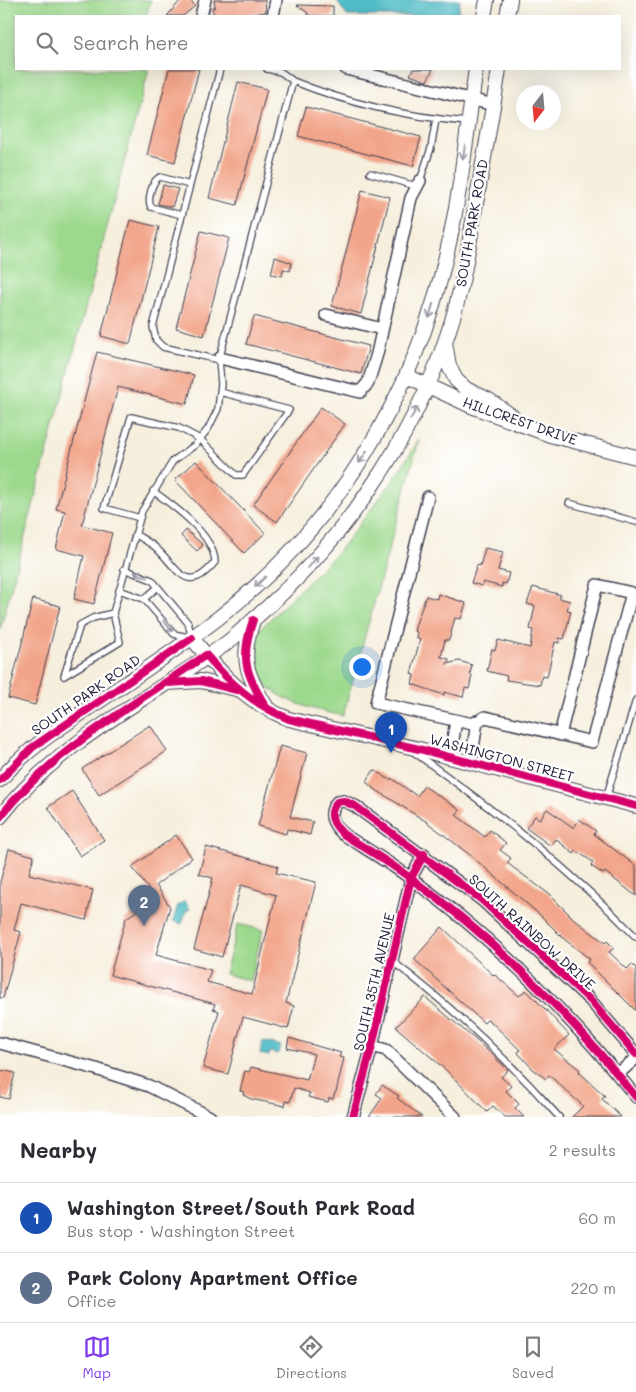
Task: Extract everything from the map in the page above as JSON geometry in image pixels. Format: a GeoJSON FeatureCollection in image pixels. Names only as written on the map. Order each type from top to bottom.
{"type":"FeatureCollection","features":[{"type":"Feature","properties":{"kind":"street"},"geometry":{"type":"LineString","coordinates":[[201,15],[205,0]]}},
{"type":"Feature","properties":{"kind":"street"},"geometry":{"type":"LineString","coordinates":[[273,15],[276,0]]}},
{"type":"Feature","properties":{"kind":"street"},"geometry":{"type":"LineString","coordinates":[[484,15],[487,0]]}},
{"type":"Feature","properties":{"kind":"street"},"geometry":{"type":"LineString","coordinates":[[507,15],[510,0]]}},
{"type":"Feature","properties":{"kind":"street"},"geometry":{"type":"LineString","coordinates":[[350,70],[494,105]]}},
{"type":"Feature","properties":{"kind":"street","name":"SOUTH PARK ROAD"},"geometry":{"type":"LineString","coordinates":[[0,780],[33,747],[192,638],[242,599],[292,550],[334,500],[371,445],[407,376],[429,317],[447,252],[476,70]]}},
{"type":"Feature","properties":{"kind":"street","name":"SOUTH PARK ROAD"},"geometry":{"type":"LineString","coordinates":[[0,816],[19,793],[55,759],[229,642],[309,567],[352,514],[390,457],[426,386],[445,342],[468,263],[499,70]]}},
{"type":"Feature","properties":{"kind":"street"},"geometry":{"type":"LineString","coordinates":[[219,359],[360,392],[368,383],[411,198],[420,181]]}},
{"type":"Feature","properties":{"kind":"street"},"geometry":{"type":"LineString","coordinates":[[326,315],[382,329]]}},
{"type":"Feature","properties":{"kind":"street"},"geometry":{"type":"LineString","coordinates":[[445,342],[449,366],[456,380],[466,389],[489,400],[526,426]]}},
{"type":"Feature","properties":{"kind":"street","name":"HILLCREST DRIVE"},"geometry":{"type":"LineString","coordinates":[[407,376],[471,406],[550,435],[636,457]]}},
{"type":"Feature","properties":{"kind":"street"},"geometry":{"type":"LineString","coordinates":[[428,497],[376,703],[473,724],[485,717],[560,735],[592,742],[632,593],[597,585],[560,735]]}},
{"type":"Feature","properties":{"kind":"street"},"geometry":{"type":"LineString","coordinates":[[253,620],[244,652],[247,673],[269,711]]}},
{"type":"Feature","properties":{"kind":"street","name":"WASHINGTON STREET"},"geometry":{"type":"LineString","coordinates":[[192,638],[238,690],[269,711],[305,724],[407,746],[636,806]]}},
{"type":"Feature","properties":{"kind":"street"},"geometry":{"type":"LineString","coordinates":[[166,683],[201,680],[238,690]]}},
{"type":"Feature","properties":{"kind":"street"},"geometry":{"type":"LineString","coordinates":[[450,757],[456,721]]}},
{"type":"Feature","properties":{"kind":"street"},"geometry":{"type":"LineString","coordinates":[[471,763],[477,721]]}},
{"type":"Feature","properties":{"kind":"street","name":"SOUTH RAINBOW DRIVE"},"geometry":{"type":"LineString","coordinates":[[636,1054],[590,1000],[482,900],[424,854],[355,806],[344,801],[337,802],[332,808],[331,818],[343,834],[411,878],[474,930],[540,990],[636,1096]]}},
{"type":"Feature","properties":{"kind":"street","name":"SOUTH 35TH AVENUE"},"geometry":{"type":"LineString","coordinates":[[354,1117],[411,878],[424,854]]}},
{"type":"Feature","properties":{"kind":"street"},"geometry":{"type":"LineString","coordinates":[[0,1043],[96,1069],[149,1086],[210,1117]]}},
{"type":"Feature","properties":{"kind":"street"},"geometry":{"type":"LineString","coordinates":[[372,1046],[386,1050],[455,1117]]}},
{"type":"Feature","properties":{"kind":"street"},"geometry":{"type":"LineString","coordinates":[[618,1074],[636,1058]]}},
{"type":"Feature","properties":{"kind":"lane"},"geometry":{"type":"LineString","coordinates":[[219,359],[163,347],[156,340],[153,327],[220,70]]}},
{"type":"Feature","properties":{"kind":"lane"},"geometry":{"type":"LineString","coordinates":[[272,70],[281,72],[293,80],[333,97],[436,119],[468,122]]}},
{"type":"Feature","properties":{"kind":"lane"},"geometry":{"type":"LineString","coordinates":[[113,613],[93,618],[80,625],[64,676],[120,642],[113,613],[140,518],[153,491],[173,461],[200,439],[208,429],[218,409],[220,392],[219,359],[293,80]]}},
{"type":"Feature","properties":{"kind":"lane"},"geometry":{"type":"LineString","coordinates":[[370,173],[412,185],[420,181],[431,148],[436,119]]}},
{"type":"Feature","properties":{"kind":"lane"},"geometry":{"type":"LineString","coordinates":[[182,215],[151,206],[149,201],[156,178],[160,177],[190,185]]}},
{"type":"Feature","properties":{"kind":"lane"},"geometry":{"type":"LineString","coordinates":[[140,518],[104,508],[131,416],[179,428],[200,439],[236,475],[243,474],[289,410],[220,392]]}},
{"type":"Feature","properties":{"kind":"lane"},"geometry":{"type":"LineString","coordinates":[[135,534],[156,547],[175,570],[187,578],[198,578],[205,574],[215,562],[214,552],[209,543],[179,510],[153,491]]}},
{"type":"Feature","properties":{"kind":"lane"},"geometry":{"type":"LineString","coordinates":[[569,503],[636,522]]}},
{"type":"Feature","properties":{"kind":"lane"},"geometry":{"type":"LineString","coordinates":[[119,590],[144,599],[174,634],[192,638],[188,623],[152,580],[124,569]]}},
{"type":"Feature","properties":{"kind":"lane"},"geometry":{"type":"LineString","coordinates":[[144,599],[158,587]]}},
{"type":"Feature","properties":{"kind":"lane"},"geometry":{"type":"LineString","coordinates":[[606,798],[636,700]]}},
{"type":"Feature","properties":{"kind":"lane"},"geometry":{"type":"LineString","coordinates":[[407,746],[469,792],[545,853],[589,890],[636,937]]}},
{"type":"Feature","properties":{"kind":"lane"},"geometry":{"type":"LineString","coordinates":[[390,960],[477,1031],[508,1060],[559,1117]]}},
{"type":"Feature","properties":{"kind":"green space"},"geometry":{"type":"Polygon","coordinates":[[[0,0],[151,0],[146,15],[15,15],[15,70],[149,70],[0,630],[0,0]]]}},
{"type":"Feature","properties":{"kind":"green space"},"geometry":{"type":"Polygon","coordinates":[[[419,440],[343,716],[290,701],[275,692],[264,682],[257,668],[255,651],[260,629],[338,552],[392,482],[419,440]]]}},
{"type":"Feature","properties":{"kind":"green space"},"geometry":{"type":"Polygon","coordinates":[[[238,924],[263,930],[250,981],[225,974],[238,924]]]}},
{"type":"Feature","properties":{"kind":"water"},"geometry":{"type":"Polygon","coordinates":[[[336,0],[460,0],[458,15],[346,15],[336,0]]]}},
{"type":"Feature","properties":{"kind":"water"},"geometry":{"type":"Polygon","coordinates":[[[185,901],[190,909],[186,911],[182,924],[173,921],[178,905],[185,901]]]}},
{"type":"Feature","properties":{"kind":"water"},"geometry":{"type":"Polygon","coordinates":[[[263,1041],[281,1046],[278,1054],[270,1052],[269,1056],[260,1054],[263,1041]]]}},
{"type":"Feature","properties":{"kind":"building"},"geometry":{"type":"Polygon","coordinates":[[[181,0],[190,0],[195,6],[184,15],[168,15],[181,0]]]}},
{"type":"Feature","properties":{"kind":"building"},"geometry":{"type":"Polygon","coordinates":[[[214,0],[265,0],[266,12],[246,15],[214,15],[212,8],[215,7],[214,0]]]}},
{"type":"Feature","properties":{"kind":"building"},"geometry":{"type":"Polygon","coordinates":[[[297,5],[333,6],[333,15],[308,15],[297,5]]]}},
{"type":"Feature","properties":{"kind":"building"},"geometry":{"type":"Polygon","coordinates":[[[169,70],[199,70],[175,162],[147,155],[169,70]]]}},
{"type":"Feature","properties":{"kind":"building"},"geometry":{"type":"Polygon","coordinates":[[[412,70],[432,70],[427,81],[410,75],[412,70]]]}},
{"type":"Feature","properties":{"kind":"building"},"geometry":{"type":"Polygon","coordinates":[[[238,82],[267,89],[237,205],[209,198],[238,82]]]}},
{"type":"Feature","properties":{"kind":"building"},"geometry":{"type":"Polygon","coordinates":[[[306,107],[421,137],[413,166],[298,136],[306,107]]]}},
{"type":"Feature","properties":{"kind":"building"},"geometry":{"type":"Polygon","coordinates":[[[163,185],[178,189],[172,207],[158,204],[163,185]]]}},
{"type":"Feature","properties":{"kind":"building"},"geometry":{"type":"Polygon","coordinates":[[[362,190],[390,197],[361,314],[332,306],[362,190]]]}},
{"type":"Feature","properties":{"kind":"building"},"geometry":{"type":"Polygon","coordinates":[[[130,220],[159,227],[130,344],[101,336],[130,220]]]}},
{"type":"Feature","properties":{"kind":"building"},"geometry":{"type":"Polygon","coordinates":[[[201,231],[229,238],[204,336],[176,328],[201,231]]]}},
{"type":"Feature","properties":{"kind":"building"},"geometry":{"type":"Polygon","coordinates":[[[275,257],[292,263],[290,271],[283,269],[282,276],[271,274],[275,257]]]}},
{"type":"Feature","properties":{"kind":"building"},"geometry":{"type":"Polygon","coordinates":[[[254,316],[369,346],[361,374],[246,344],[254,316]]]}},
{"type":"Feature","properties":{"kind":"building"},"geometry":{"type":"Polygon","coordinates":[[[97,352],[194,375],[187,404],[118,387],[82,525],[112,533],[94,604],[74,599],[84,556],[56,549],[65,511],[56,509],[97,352]]]}},
{"type":"Feature","properties":{"kind":"building"},"geometry":{"type":"Polygon","coordinates":[[[321,407],[345,424],[277,522],[253,505],[321,407]]]}},
{"type":"Feature","properties":{"kind":"building"},"geometry":{"type":"Polygon","coordinates":[[[196,461],[265,533],[244,553],[175,480],[196,461]]]}},
{"type":"Feature","properties":{"kind":"building"},"geometry":{"type":"Polygon","coordinates":[[[186,530],[203,545],[197,551],[181,536],[186,530]]]}},
{"type":"Feature","properties":{"kind":"building"},"geometry":{"type":"Polygon","coordinates":[[[485,548],[503,552],[498,570],[509,573],[506,584],[502,583],[502,587],[483,582],[482,586],[471,583],[477,565],[480,566],[485,548]]]}},
{"type":"Feature","properties":{"kind":"building"},"geometry":{"type":"Polygon","coordinates":[[[533,587],[561,595],[559,598],[570,601],[567,610],[571,611],[564,639],[559,638],[559,643],[555,642],[547,677],[542,676],[540,685],[506,680],[507,676],[487,671],[492,649],[495,650],[498,640],[530,648],[533,630],[530,629],[535,606],[527,604],[533,587]]]}},
{"type":"Feature","properties":{"kind":"building"},"geometry":{"type":"Polygon","coordinates":[[[438,594],[466,603],[461,619],[455,618],[449,640],[445,640],[441,657],[449,659],[447,664],[459,661],[472,665],[469,689],[465,688],[463,697],[444,692],[444,695],[412,684],[414,675],[411,674],[420,639],[416,638],[417,632],[414,631],[416,624],[426,596],[437,599],[438,594]]]}},
{"type":"Feature","properties":{"kind":"building"},"geometry":{"type":"Polygon","coordinates":[[[33,599],[60,606],[35,705],[8,698],[33,599]]]}},
{"type":"Feature","properties":{"kind":"building"},"geometry":{"type":"Polygon","coordinates":[[[150,725],[167,751],[99,795],[82,769],[150,725]]]}},
{"type":"Feature","properties":{"kind":"building"},"geometry":{"type":"Polygon","coordinates":[[[280,746],[307,753],[290,817],[313,822],[310,835],[287,829],[286,834],[258,826],[280,746]]]}},
{"type":"Feature","properties":{"kind":"building"},"geometry":{"type":"Polygon","coordinates":[[[374,770],[390,780],[391,778],[417,796],[424,786],[460,810],[456,815],[485,837],[490,830],[506,843],[500,850],[511,858],[507,863],[549,894],[574,919],[605,943],[607,941],[614,948],[609,952],[627,969],[632,964],[636,968],[636,1011],[587,962],[590,959],[564,939],[540,915],[470,855],[427,822],[366,782],[374,770]]]}},
{"type":"Feature","properties":{"kind":"building"},"geometry":{"type":"Polygon","coordinates":[[[72,791],[104,840],[80,856],[48,807],[72,791]]]}},
{"type":"Feature","properties":{"kind":"building"},"geometry":{"type":"Polygon","coordinates":[[[547,809],[574,828],[579,819],[596,831],[594,834],[636,866],[636,896],[605,872],[603,874],[591,866],[593,862],[576,851],[574,854],[556,839],[551,846],[526,828],[535,816],[540,819],[547,809]]]}},
{"type":"Feature","properties":{"kind":"building"},"geometry":{"type":"Polygon","coordinates":[[[176,835],[192,858],[156,885],[170,907],[156,955],[211,970],[207,982],[252,994],[276,895],[241,885],[222,957],[194,949],[213,878],[199,874],[206,847],[278,866],[276,873],[316,882],[286,1003],[294,1006],[288,1029],[243,1017],[228,1074],[203,1068],[219,1011],[213,1009],[215,1004],[110,975],[126,918],[156,899],[132,867],[176,835]]]}},
{"type":"Feature","properties":{"kind":"building"},"geometry":{"type":"Polygon","coordinates":[[[9,849],[34,856],[29,874],[93,890],[86,920],[21,903],[14,930],[21,932],[3,998],[0,998],[0,882],[9,849]]]}},
{"type":"Feature","properties":{"kind":"building"},"geometry":{"type":"Polygon","coordinates":[[[442,927],[493,975],[519,996],[526,990],[546,1010],[569,1035],[554,1049],[580,1070],[579,1072],[605,1096],[602,1099],[621,1117],[572,1117],[583,1106],[549,1075],[546,1079],[533,1069],[518,1053],[520,1050],[488,1019],[484,1023],[414,959],[442,927]]]}},
{"type":"Feature","properties":{"kind":"building"},"geometry":{"type":"Polygon","coordinates":[[[425,997],[508,1070],[501,1077],[511,1086],[506,1091],[519,1104],[515,1108],[524,1117],[505,1117],[493,1106],[487,1112],[447,1071],[396,1027],[425,997]]]}},
{"type":"Feature","properties":{"kind":"building"},"geometry":{"type":"Polygon","coordinates":[[[289,1038],[341,1053],[339,1057],[344,1058],[333,1099],[329,1098],[328,1102],[308,1097],[310,1093],[294,1088],[290,1102],[286,1101],[285,1106],[251,1099],[243,1095],[244,1092],[240,1091],[245,1071],[249,1072],[251,1067],[307,1080],[314,1054],[287,1048],[289,1038]]]}},
{"type":"Feature","properties":{"kind":"building"},"geometry":{"type":"Polygon","coordinates":[[[0,1070],[15,1073],[9,1099],[0,1097],[0,1070]]]}},
{"type":"Feature","properties":{"kind":"building"},"geometry":{"type":"Polygon","coordinates":[[[382,1085],[399,1096],[397,1098],[422,1117],[369,1117],[382,1098],[376,1094],[382,1085]]]}},
{"type":"Feature","properties":{"kind":"cycle path"},"geometry":{"type":"LineString","coordinates":[[253,620],[247,645],[247,665],[253,684],[266,707]]}},
{"type":"Feature","properties":{"kind":"cycle path"},"geometry":{"type":"LineString","coordinates":[[0,780],[33,747],[192,638]]}},
{"type":"Feature","properties":{"kind":"cycle path"},"geometry":{"type":"LineString","coordinates":[[0,817],[21,793],[70,749],[206,655],[243,692],[265,707],[289,719],[419,749],[636,806]]}},
{"type":"Feature","properties":{"kind":"cycle path"},"geometry":{"type":"LineString","coordinates":[[168,683],[201,681],[237,690]]}},
{"type":"Feature","properties":{"kind":"cycle path"},"geometry":{"type":"LineString","coordinates":[[636,1054],[590,1000],[482,900],[355,806],[344,801],[337,802],[332,811],[332,819],[343,834],[394,866],[441,901],[501,952],[558,1008],[636,1097]]}},
{"type":"Feature","properties":{"kind":"cycle path"},"geometry":{"type":"LineString","coordinates":[[353,1117],[372,1046],[411,878],[424,854]]}},
{"type":"Feature","properties":{"kind":"place","name":"Washington Street/South Park Road"},"geometry":{"type":"Point","coordinates":[391,753]}},
{"type":"Feature","properties":{"kind":"place","name":"Park Colony Apartment Office"},"geometry":{"type":"Point","coordinates":[144,926]}}]}
